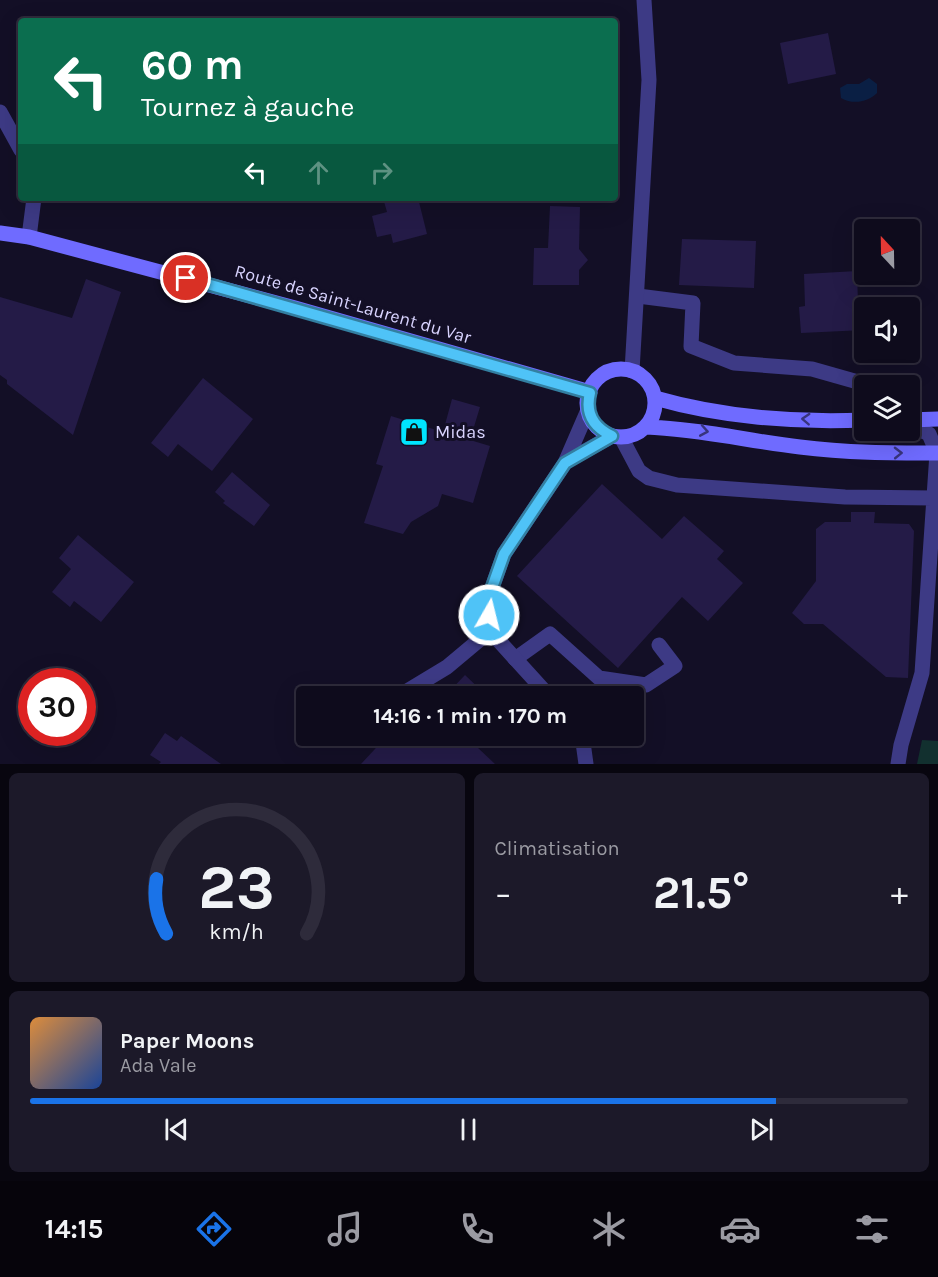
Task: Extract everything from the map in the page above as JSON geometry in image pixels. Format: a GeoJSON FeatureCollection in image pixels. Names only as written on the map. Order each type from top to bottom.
{"type":"FeatureCollection","features":[{"type":"Feature","properties":{"kind":"main road","name":"Route de Saint-Laurent du Var"},"geometry":{"type":"LineString","coordinates":[[0,233],[29,237],[295,308],[590,393]]}},
{"type":"Feature","properties":{"kind":"main road"},"geometry":{"type":"LineString","coordinates":[[617,370],[632,371],[645,379],[655,398],[654,414],[646,427],[639,432],[617,436],[597,427],[588,410],[590,393],[603,375],[617,370]]}},
{"type":"Feature","properties":{"kind":"main road"},"geometry":{"type":"LineString","coordinates":[[655,398],[694,408],[776,418],[854,420]]}},
{"type":"Feature","properties":{"kind":"main road"},"geometry":{"type":"LineString","coordinates":[[920,421],[938,419]]}},
{"type":"Feature","properties":{"kind":"main road"},"geometry":{"type":"LineString","coordinates":[[646,427],[691,429],[799,447],[850,452],[937,452]]}},
{"type":"Feature","properties":{"kind":"street"},"geometry":{"type":"LineString","coordinates":[[632,371],[649,81],[644,0]]}},
{"type":"Feature","properties":{"kind":"street"},"geometry":{"type":"LineString","coordinates":[[0,112],[18,145]]}},
{"type":"Feature","properties":{"kind":"street"},"geometry":{"type":"LineString","coordinates":[[29,237],[34,201]]}},
{"type":"Feature","properties":{"kind":"street"},"geometry":{"type":"LineString","coordinates":[[638,296],[693,303],[691,346],[734,363],[812,369],[854,381]]}},
{"type":"Feature","properties":{"kind":"street"},"geometry":{"type":"LineString","coordinates":[[540,686],[490,631],[488,599],[504,554],[565,463],[588,410]]}},
{"type":"Feature","properties":{"kind":"street"},"geometry":{"type":"LineString","coordinates":[[898,764],[901,745],[922,673],[937,452],[929,434],[920,429]]}},
{"type":"Feature","properties":{"kind":"street"},"geometry":{"type":"LineString","coordinates":[[565,463],[617,436],[639,471],[649,478],[677,485],[845,497],[933,498]]}},
{"type":"Feature","properties":{"kind":"street"},"geometry":{"type":"LineString","coordinates":[[416,686],[447,667],[490,631]]}},
{"type":"Feature","properties":{"kind":"street"},"geometry":{"type":"LineString","coordinates":[[515,659],[550,634],[599,678],[646,685],[675,666],[659,645]]}},
{"type":"Feature","properties":{"kind":"street"},"geometry":{"type":"LineString","coordinates":[[584,746],[586,764]]}},
{"type":"Feature","properties":{"kind":"green space"},"geometry":{"type":"Polygon","coordinates":[[[922,740],[938,741],[938,764],[917,764],[922,740]]]}},
{"type":"Feature","properties":{"kind":"water"},"geometry":{"type":"Polygon","coordinates":[[[869,78],[877,84],[877,93],[873,96],[855,102],[841,98],[840,88],[847,84],[859,84],[869,78]]]}},
{"type":"Feature","properties":{"kind":"building"},"geometry":{"type":"Polygon","coordinates":[[[828,33],[836,74],[788,84],[780,43],[828,33]]]}},
{"type":"Feature","properties":{"kind":"building"},"geometry":{"type":"Polygon","coordinates":[[[384,201],[419,201],[427,234],[393,243],[391,234],[377,237],[372,216],[387,212],[384,201]]]}},
{"type":"Feature","properties":{"kind":"building"},"geometry":{"type":"Polygon","coordinates":[[[550,206],[580,207],[579,249],[588,260],[579,270],[579,285],[533,285],[534,248],[548,248],[550,206]]]}},
{"type":"Feature","properties":{"kind":"building"},"geometry":{"type":"Polygon","coordinates":[[[682,239],[756,241],[754,288],[679,285],[682,239]]]}},
{"type":"Feature","properties":{"kind":"building"},"geometry":{"type":"Polygon","coordinates":[[[854,271],[854,285],[857,285],[858,297],[854,297],[854,330],[801,333],[799,307],[805,306],[804,274],[854,271]]]}},
{"type":"Feature","properties":{"kind":"building"},"geometry":{"type":"Polygon","coordinates":[[[86,279],[121,292],[73,435],[7,384],[7,380],[0,375],[0,297],[72,318],[86,279]]]}},
{"type":"Feature","properties":{"kind":"building"},"geometry":{"type":"Polygon","coordinates":[[[203,378],[253,419],[212,471],[178,444],[168,457],[151,443],[203,378]]]}},
{"type":"Feature","properties":{"kind":"building"},"geometry":{"type":"Polygon","coordinates":[[[452,399],[480,407],[470,440],[490,446],[473,503],[442,494],[438,506],[411,522],[403,534],[364,523],[383,466],[376,464],[391,416],[443,432],[452,399]]]}},
{"type":"Feature","properties":{"kind":"building"},"geometry":{"type":"Polygon","coordinates":[[[232,472],[270,505],[254,526],[223,503],[225,501],[215,492],[232,472]]]}},
{"type":"Feature","properties":{"kind":"building"},"geometry":{"type":"Polygon","coordinates":[[[602,484],[662,539],[684,516],[724,551],[717,559],[743,583],[708,621],[682,597],[618,668],[517,576],[602,484]]]}},
{"type":"Feature","properties":{"kind":"building"},"geometry":{"type":"Polygon","coordinates":[[[851,512],[875,512],[874,523],[909,524],[914,531],[908,678],[886,677],[823,624],[804,624],[792,613],[816,581],[816,529],[825,522],[851,522],[851,512]]]}},
{"type":"Feature","properties":{"kind":"building"},"geometry":{"type":"Polygon","coordinates":[[[78,535],[134,582],[101,622],[74,601],[70,607],[52,592],[71,569],[59,558],[78,535]]]}},
{"type":"Feature","properties":{"kind":"building"},"geometry":{"type":"Polygon","coordinates":[[[465,675],[477,686],[455,686],[465,675]]]}},
{"type":"Feature","properties":{"kind":"building"},"geometry":{"type":"Polygon","coordinates":[[[165,733],[177,741],[181,736],[221,764],[159,764],[161,762],[150,755],[165,733]]]}},
{"type":"Feature","properties":{"kind":"building"},"geometry":{"type":"Polygon","coordinates":[[[378,746],[478,746],[495,764],[361,764],[378,746]]]}},
{"type":"Feature","properties":{"kind":"place","name":"Midas"},"geometry":{"type":"Point","coordinates":[414,432]}},
{"type":"Feature","properties":{"kind":"route"},"geometry":{"type":"LineString","coordinates":[[186,278],[576,387],[590,393],[588,410],[591,419],[597,427],[612,436],[583,450],[565,463],[504,554],[488,599],[489,615]]}}]}
